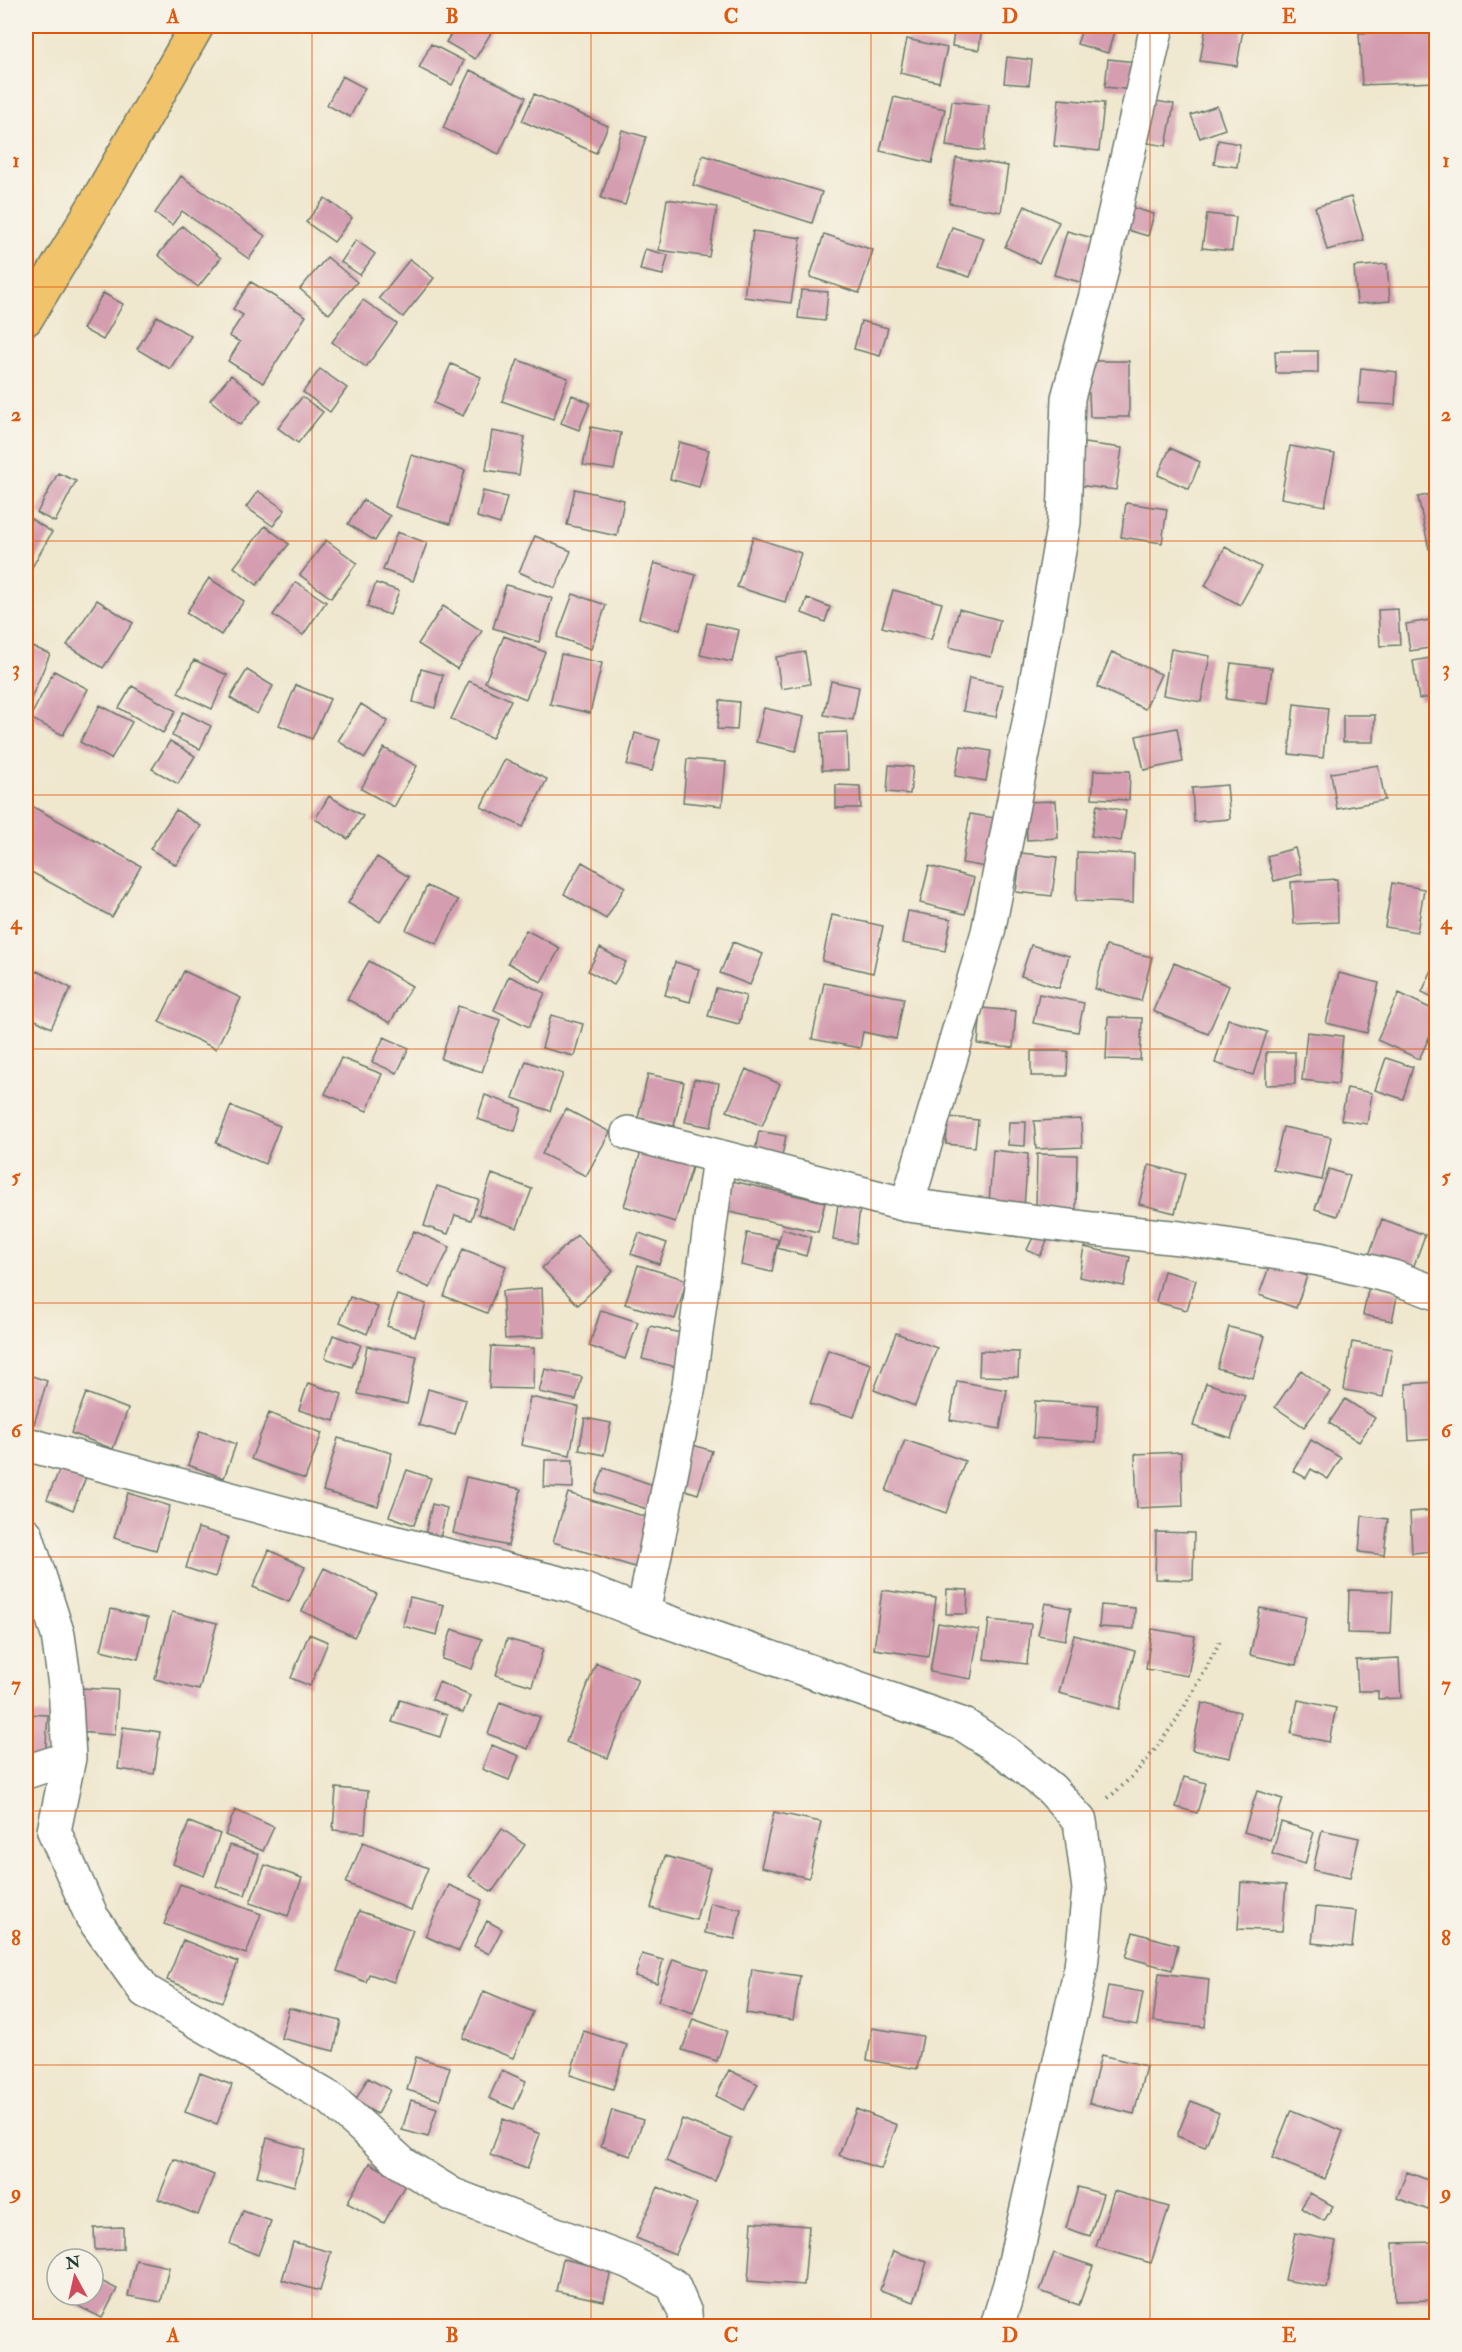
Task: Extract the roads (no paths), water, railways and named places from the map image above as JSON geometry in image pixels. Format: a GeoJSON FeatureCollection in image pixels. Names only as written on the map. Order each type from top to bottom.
{"type":"FeatureCollection","features":[{"type":"Feature","properties":{"kind":"highway"},"geometry":{"type":"LineString","coordinates":[[26,319],[100,196],[197,26]]}},
{"type":"Feature","properties":{"kind":"street"},"geometry":{"type":"LineString","coordinates":[[907,1205],[988,932],[1029,723],[1064,522],[1068,398],[1096,295],[1157,26]]}},
{"type":"Feature","properties":{"kind":"street"},"geometry":{"type":"LineString","coordinates":[[628,1133],[907,1205],[1179,1238],[1319,1259],[1393,1277],[1437,1293]]}},
{"type":"Feature","properties":{"kind":"street"},"geometry":{"type":"LineString","coordinates":[[643,1613],[689,1386],[719,1157]]}},
{"type":"Feature","properties":{"kind":"street"},"geometry":{"type":"LineString","coordinates":[[26,1444],[380,1539],[576,1587],[643,1613],[964,1725],[1005,1752],[1051,1789],[1080,1821],[1089,1889],[1081,1967],[1010,2284],[997,2326]]}},
{"type":"Feature","properties":{"kind":"street"},"geometry":{"type":"LineString","coordinates":[[26,1534],[58,1635],[65,1685],[69,1758],[54,1831],[92,1917],[145,1991],[331,2098],[403,2164],[453,2195],[633,2263],[673,2285],[685,2313],[686,2326]]}},
{"type":"Feature","properties":{"kind":"street"},"geometry":{"type":"LineString","coordinates":[[26,1772],[69,1758]]}}]}
